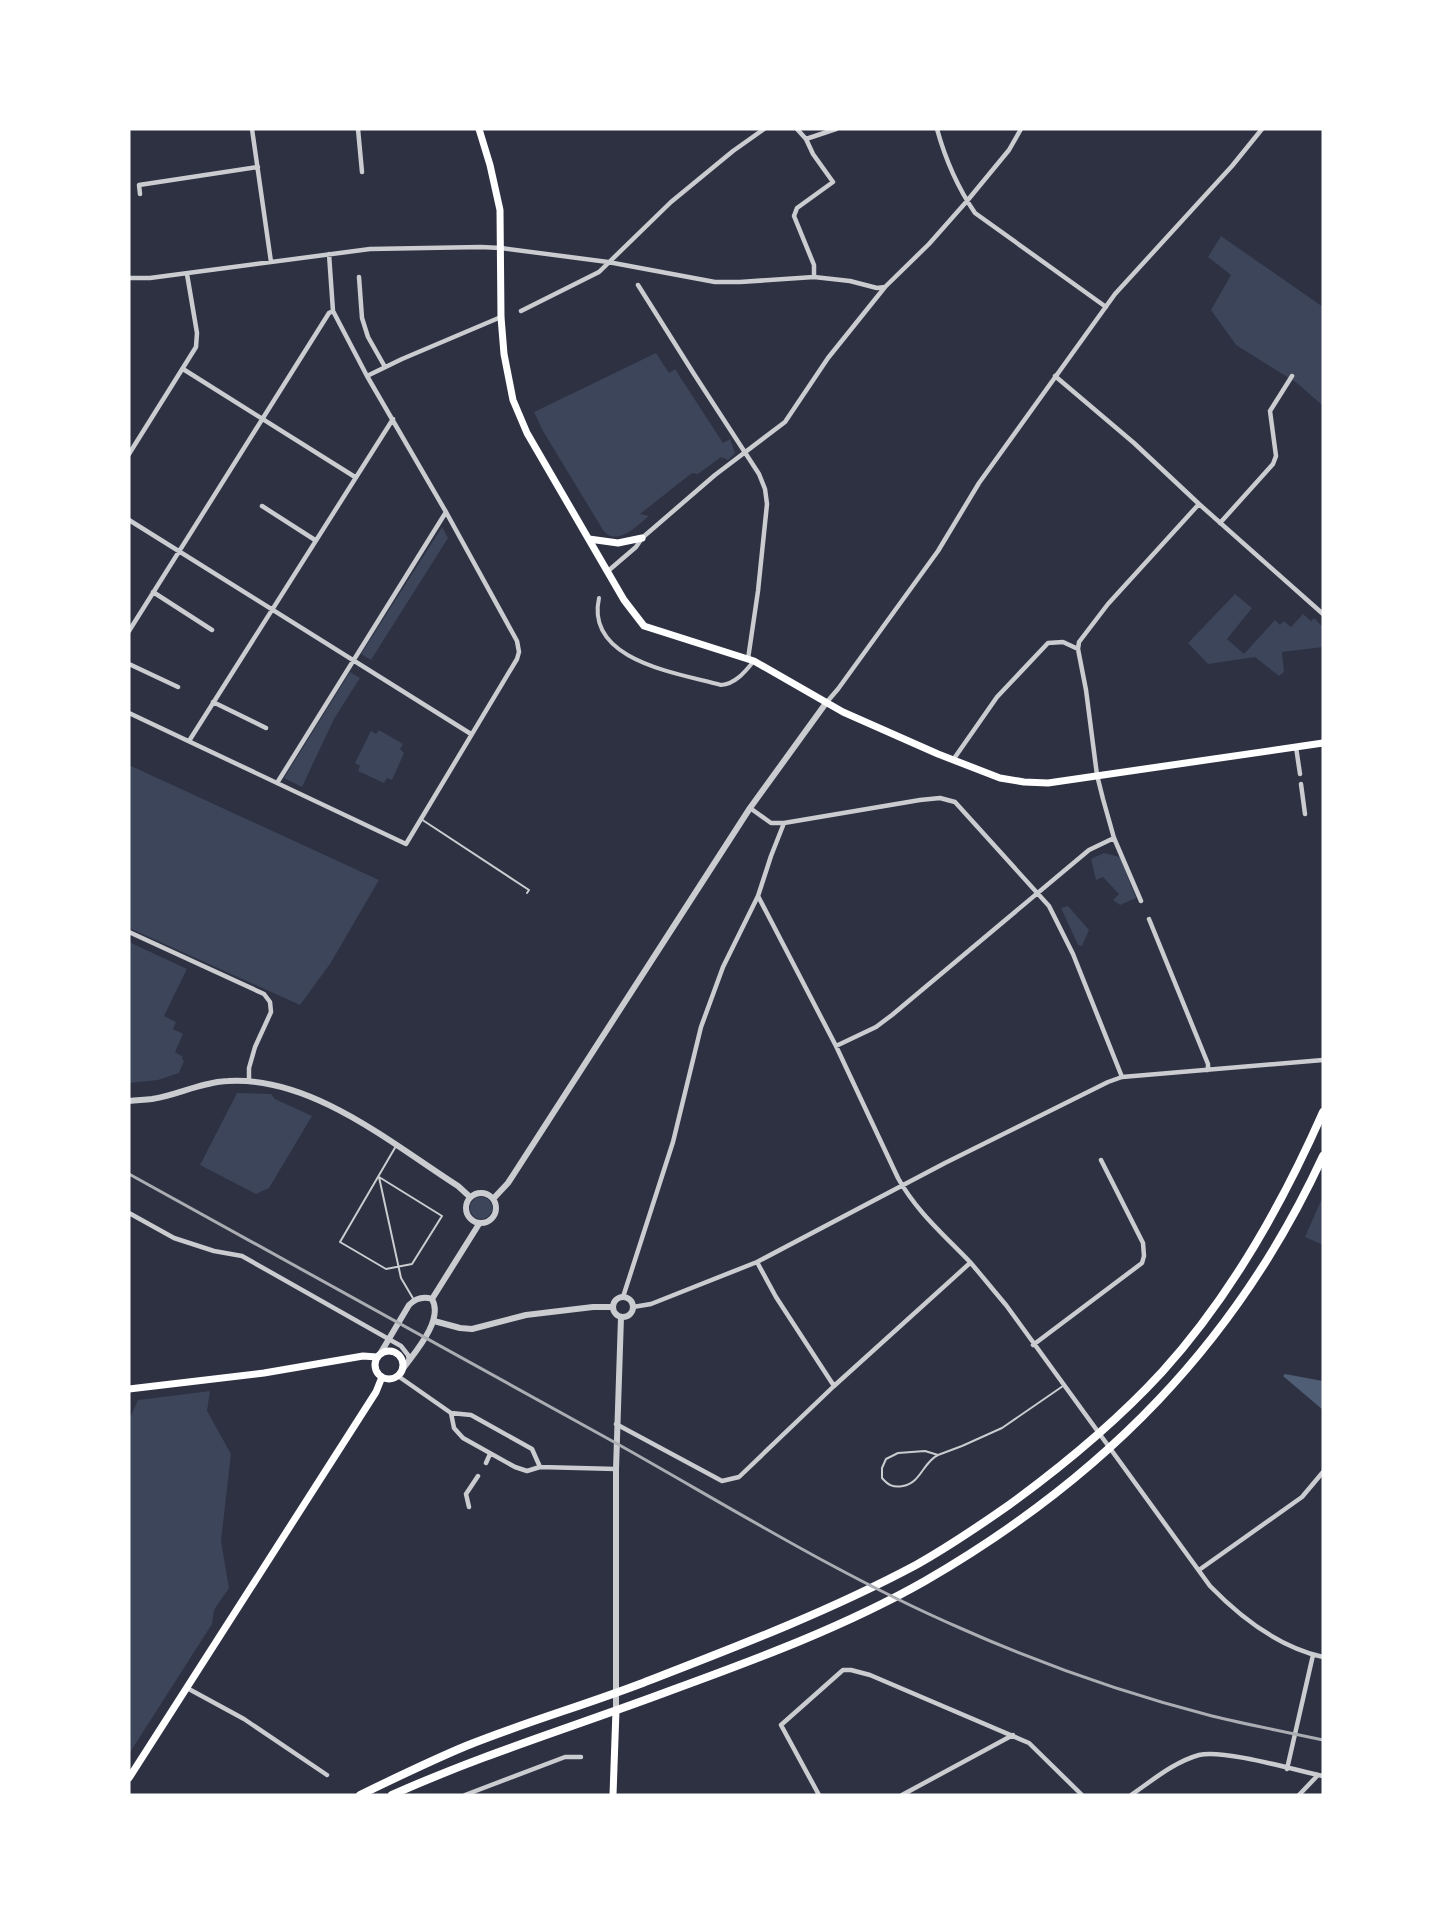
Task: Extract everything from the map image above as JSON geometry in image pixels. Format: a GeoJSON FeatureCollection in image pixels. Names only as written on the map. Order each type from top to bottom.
{"type":"FeatureCollection","features":[{"type":"Feature","properties":{"kind":"main road"},"geometry":{"type":"LineString","coordinates":[[479,129],[497,193],[501,223],[501,317],[508,379],[519,420],[633,614],[644,626],[660,633],[751,660],[826,703],[953,760],[988,775],[1024,782],[1048,783],[1323,743]]}},
{"type":"Feature","properties":{"kind":"main road"},"geometry":{"type":"LineString","coordinates":[[589,539],[618,543],[642,538]]}},
{"type":"Feature","properties":{"kind":"main road"},"geometry":{"type":"LineString","coordinates":[[360,1795],[468,1745],[787,1625],[866,1591],[919,1563],[982,1524],[1039,1484],[1101,1433],[1162,1371],[1207,1316],[1246,1260],[1280,1203],[1323,1112]]}},
{"type":"Feature","properties":{"kind":"main road"},"geometry":{"type":"LineString","coordinates":[[392,1795],[473,1762],[777,1650],[923,1582],[1012,1527],[1111,1448],[1169,1391],[1220,1330],[1269,1258],[1323,1156]]}},
{"type":"Feature","properties":{"kind":"main road"},"geometry":{"type":"LineString","coordinates":[[129,1389],[264,1373],[363,1356],[378,1356],[387,1351],[400,1356],[403,1362],[400,1373],[390,1379],[382,1377],[376,1369],[378,1356]]}},
{"type":"Feature","properties":{"kind":"main road"},"geometry":{"type":"LineString","coordinates":[[129,1778],[370,1401],[382,1377]]}},
{"type":"Feature","properties":{"kind":"main road"},"geometry":{"type":"LineString","coordinates":[[613,1795],[616,1710]]}},
{"type":"Feature","properties":{"kind":"street"},"geometry":{"type":"LineString","coordinates":[[252,129],[271,262]]}},
{"type":"Feature","properties":{"kind":"street"},"geometry":{"type":"LineString","coordinates":[[358,129],[362,172]]}},
{"type":"Feature","properties":{"kind":"street"},"geometry":{"type":"LineString","coordinates":[[521,310],[599,272],[671,202],[733,151],[764,129]]}},
{"type":"Feature","properties":{"kind":"street"},"geometry":{"type":"LineString","coordinates":[[798,129],[833,182],[797,208],[794,216],[814,265],[814,277]]}},
{"type":"Feature","properties":{"kind":"street"},"geometry":{"type":"LineString","coordinates":[[806,139],[836,129]]}},
{"type":"Feature","properties":{"kind":"street"},"geometry":{"type":"LineString","coordinates":[[937,129],[948,160],[975,213],[1106,307]]}},
{"type":"Feature","properties":{"kind":"street"},"geometry":{"type":"LineString","coordinates":[[608,571],[636,547],[642,538],[715,475],[785,422],[828,358],[885,287],[929,244],[967,201],[1009,150],[1021,129]]}},
{"type":"Feature","properties":{"kind":"street"},"geometry":{"type":"LineString","coordinates":[[493,1199],[508,1183],[750,808],[938,551],[978,483],[1115,294],[1232,166],[1262,129]]}},
{"type":"Feature","properties":{"kind":"street"},"geometry":{"type":"LineString","coordinates":[[140,194],[139,185],[258,167]]}},
{"type":"Feature","properties":{"kind":"street"},"geometry":{"type":"LineString","coordinates":[[129,279],[370,249],[501,248],[608,262],[715,282],[814,277],[850,281],[877,288],[885,287]]}},
{"type":"Feature","properties":{"kind":"street"},"geometry":{"type":"LineString","coordinates":[[129,713],[406,844],[517,659],[519,646],[446,512],[367,376],[333,311],[328,254]]}},
{"type":"Feature","properties":{"kind":"street"},"geometry":{"type":"LineString","coordinates":[[129,454],[196,347],[198,340],[188,273]]}},
{"type":"Feature","properties":{"kind":"street"},"geometry":{"type":"LineString","coordinates":[[360,277],[362,318],[368,337],[385,367]]}},
{"type":"Feature","properties":{"kind":"street"},"geometry":{"type":"LineString","coordinates":[[599,598],[597,620],[600,627],[612,644],[633,659],[721,685],[726,685],[743,674],[751,660],[766,504],[765,489],[759,474],[638,285]]}},
{"type":"Feature","properties":{"kind":"street"},"geometry":{"type":"LineString","coordinates":[[129,631],[329,313],[333,311]]}},
{"type":"Feature","properties":{"kind":"street"},"geometry":{"type":"LineString","coordinates":[[367,376],[501,317]]}},
{"type":"Feature","properties":{"kind":"street"},"geometry":{"type":"LineString","coordinates":[[183,369],[355,477]]}},
{"type":"Feature","properties":{"kind":"street"},"geometry":{"type":"LineString","coordinates":[[1055,376],[1134,443],[1323,614]]}},
{"type":"Feature","properties":{"kind":"street"},"geometry":{"type":"LineString","coordinates":[[1220,523],[1273,464],[1276,456],[1270,411],[1292,376]]}},
{"type":"Feature","properties":{"kind":"street"},"geometry":{"type":"LineString","coordinates":[[189,741],[393,419]]}},
{"type":"Feature","properties":{"kind":"street"},"geometry":{"type":"LineString","coordinates":[[1141,901],[1114,838],[1097,775],[1078,649],[1081,638],[1108,604],[1199,504]]}},
{"type":"Feature","properties":{"kind":"street"},"geometry":{"type":"LineString","coordinates":[[262,506],[315,540]]}},
{"type":"Feature","properties":{"kind":"street"},"geometry":{"type":"LineString","coordinates":[[277,783],[446,512]]}},
{"type":"Feature","properties":{"kind":"street"},"geometry":{"type":"LineString","coordinates":[[129,520],[471,734]]}},
{"type":"Feature","properties":{"kind":"street"},"geometry":{"type":"LineString","coordinates":[[153,592],[212,630]]}},
{"type":"Feature","properties":{"kind":"street"},"geometry":{"type":"LineString","coordinates":[[953,760],[997,697],[1048,643],[1063,642],[1078,649]]}},
{"type":"Feature","properties":{"kind":"street"},"geometry":{"type":"LineString","coordinates":[[129,664],[178,687]]}},
{"type":"Feature","properties":{"kind":"street"},"geometry":{"type":"LineString","coordinates":[[213,702],[266,728]]}},
{"type":"Feature","properties":{"kind":"street"},"geometry":{"type":"LineString","coordinates":[[1296,747],[1300,774]]}},
{"type":"Feature","properties":{"kind":"street"},"geometry":{"type":"LineString","coordinates":[[1301,783],[1305,814]]}},
{"type":"Feature","properties":{"kind":"street"},"geometry":{"type":"LineString","coordinates":[[750,808],[771,823],[784,823],[910,802],[948,799],[955,802],[1049,906],[1073,954],[1122,1077]]}},
{"type":"Feature","properties":{"kind":"street"},"geometry":{"type":"LineString","coordinates":[[623,1297],[673,1142],[702,1027],[723,967],[758,896],[784,823]]}},
{"type":"Feature","properties":{"kind":"street"},"geometry":{"type":"LineString","coordinates":[[836,1046],[876,1027],[1089,850],[1114,838]]}},
{"type":"Feature","properties":{"kind":"street"},"geometry":{"type":"LineString","coordinates":[[758,896],[836,1046],[903,1187],[932,1224],[1006,1305],[1033,1345],[1101,1433],[1218,1594],[1245,1619],[1275,1638],[1313,1655],[1323,1657]]}},
{"type":"Feature","properties":{"kind":"street"},"geometry":{"type":"LineString","coordinates":[[1149,920],[1208,1064],[1208,1070]]}},
{"type":"Feature","properties":{"kind":"street"},"geometry":{"type":"LineString","coordinates":[[129,932],[264,994],[270,1002],[271,1012],[255,1047],[249,1068],[249,1081]]}},
{"type":"Feature","properties":{"kind":"street"},"geometry":{"type":"LineString","coordinates":[[633,1307],[651,1304],[758,1262],[1057,1108],[1122,1077],[1323,1060]]}},
{"type":"Feature","properties":{"kind":"street"},"geometry":{"type":"LineString","coordinates":[[129,1101],[153,1099],[201,1085],[226,1081],[249,1081],[279,1086],[306,1094],[364,1125],[458,1186],[470,1197]]}},
{"type":"Feature","properties":{"kind":"street"},"geometry":{"type":"LineString","coordinates":[[1033,1345],[1142,1263],[1143,1243],[1101,1160]]}},
{"type":"Feature","properties":{"kind":"street"},"geometry":{"type":"LineString","coordinates":[[479,1192],[493,1199],[496,1207],[494,1216],[488,1222],[479,1224],[469,1218],[465,1207],[470,1197],[479,1192]]}},
{"type":"Feature","properties":{"kind":"street"},"geometry":{"type":"LineString","coordinates":[[129,1213],[174,1238],[214,1251],[242,1256],[389,1338],[405,1349],[408,1361]]}},
{"type":"Feature","properties":{"kind":"street"},"geometry":{"type":"LineString","coordinates":[[432,1299],[479,1224]]}},
{"type":"Feature","properties":{"kind":"street"},"geometry":{"type":"LineString","coordinates":[[758,1262],[776,1297],[834,1386]]}},
{"type":"Feature","properties":{"kind":"street"},"geometry":{"type":"LineString","coordinates":[[616,1425],[722,1481],[739,1477],[834,1386],[970,1263]]}},
{"type":"Feature","properties":{"kind":"street"},"geometry":{"type":"LineString","coordinates":[[378,1356],[402,1314],[414,1300],[426,1297],[432,1299],[436,1306],[434,1320],[400,1373],[451,1413],[471,1415],[532,1449],[540,1467]]}},
{"type":"Feature","properties":{"kind":"street"},"geometry":{"type":"LineString","coordinates":[[623,1297],[629,1299],[633,1307],[630,1315],[621,1317],[614,1313],[612,1307],[614,1301],[623,1297]]}},
{"type":"Feature","properties":{"kind":"street"},"geometry":{"type":"LineString","coordinates":[[434,1320],[472,1329],[526,1315],[612,1307]]}},
{"type":"Feature","properties":{"kind":"street"},"geometry":{"type":"LineString","coordinates":[[616,1710],[616,1425],[621,1317]]}},
{"type":"Feature","properties":{"kind":"street"},"geometry":{"type":"LineString","coordinates":[[451,1413],[454,1428],[463,1438],[515,1467],[527,1471],[540,1467],[616,1469]]}},
{"type":"Feature","properties":{"kind":"street"},"geometry":{"type":"LineString","coordinates":[[486,1463],[490,1454]]}},
{"type":"Feature","properties":{"kind":"street"},"geometry":{"type":"LineString","coordinates":[[1199,1570],[1302,1497],[1323,1472]]}},
{"type":"Feature","properties":{"kind":"street"},"geometry":{"type":"LineString","coordinates":[[469,1507],[466,1494],[478,1476]]}},
{"type":"Feature","properties":{"kind":"street"},"geometry":{"type":"LineString","coordinates":[[1287,1769],[1313,1655]]}},
{"type":"Feature","properties":{"kind":"street"},"geometry":{"type":"LineString","coordinates":[[819,1795],[781,1725],[843,1670],[870,1675],[1029,1743],[1082,1795]]}},
{"type":"Feature","properties":{"kind":"street"},"geometry":{"type":"LineString","coordinates":[[187,1688],[244,1719],[327,1775]]}},
{"type":"Feature","properties":{"kind":"street"},"geometry":{"type":"LineString","coordinates":[[902,1795],[1013,1735]]}},
{"type":"Feature","properties":{"kind":"street"},"geometry":{"type":"LineString","coordinates":[[1131,1795],[1172,1766],[1202,1755],[1220,1754],[1321,1776]]}},
{"type":"Feature","properties":{"kind":"street"},"geometry":{"type":"LineString","coordinates":[[465,1795],[565,1757],[581,1757]]}},
{"type":"Feature","properties":{"kind":"street"},"geometry":{"type":"LineString","coordinates":[[1299,1795],[1321,1776]]}},
{"type":"Feature","properties":{"kind":"lane"},"geometry":{"type":"LineString","coordinates":[[421,819],[529,890],[527,893]]}},
{"type":"Feature","properties":{"kind":"lane"},"geometry":{"type":"LineString","coordinates":[[379,1177],[442,1216],[412,1264],[386,1269],[340,1242],[396,1146]]}},
{"type":"Feature","properties":{"kind":"lane"},"geometry":{"type":"LineString","coordinates":[[379,1177],[401,1278],[414,1300]]}},
{"type":"Feature","properties":{"kind":"lane"},"geometry":{"type":"LineString","coordinates":[[938,1455],[925,1451],[898,1453],[886,1459],[882,1468],[882,1478],[888,1485],[897,1487],[910,1485],[920,1476],[933,1457],[938,1455],[1002,1428],[1064,1386]]}},
{"type":"Feature","properties":{"kind":"shaded area"},"geometry":{"type":"Polygon","coordinates":[[[1221,236],[1323,307],[1323,406],[1297,383],[1236,345],[1211,310],[1231,275],[1208,257],[1221,236]]]}},
{"type":"Feature","properties":{"kind":"shaded area"},"geometry":{"type":"Polygon","coordinates":[[[656,353],[669,373],[675,369],[723,443],[730,439],[735,453],[728,460],[721,457],[698,474],[692,473],[640,514],[649,516],[639,525],[627,533],[614,537],[603,530],[543,431],[534,412],[656,353]]]}},
{"type":"Feature","properties":{"kind":"shaded area"},"geometry":{"type":"Polygon","coordinates":[[[442,527],[448,538],[371,660],[361,654],[442,527]]]}},
{"type":"Feature","properties":{"kind":"shaded area"},"geometry":{"type":"Polygon","coordinates":[[[1235,594],[1252,608],[1227,639],[1244,654],[1275,620],[1280,625],[1284,621],[1291,627],[1303,614],[1311,621],[1314,618],[1323,627],[1323,647],[1282,652],[1284,672],[1279,676],[1255,657],[1208,664],[1188,643],[1235,594]]]}},
{"type":"Feature","properties":{"kind":"shaded area"},"geometry":{"type":"Polygon","coordinates":[[[350,672],[360,678],[334,719],[302,787],[284,778],[350,672]]]}},
{"type":"Feature","properties":{"kind":"shaded area"},"geometry":{"type":"Polygon","coordinates":[[[379,730],[403,744],[400,749],[404,753],[392,780],[387,778],[384,783],[358,771],[360,766],[355,763],[371,731],[376,734],[379,730]]]}},
{"type":"Feature","properties":{"kind":"shaded area"},"geometry":{"type":"Polygon","coordinates":[[[129,765],[379,880],[330,964],[300,1005],[129,928],[129,765]]]}},
{"type":"Feature","properties":{"kind":"shaded area"},"geometry":{"type":"Polygon","coordinates":[[[1104,853],[1120,857],[1136,898],[1120,905],[1113,900],[1119,894],[1103,877],[1096,880],[1091,859],[1104,853]]]}},
{"type":"Feature","properties":{"kind":"shaded area"},"geometry":{"type":"Polygon","coordinates":[[[1068,906],[1089,930],[1082,946],[1078,945],[1061,908],[1068,906]]]}},
{"type":"Feature","properties":{"kind":"shaded area"},"geometry":{"type":"Polygon","coordinates":[[[129,942],[187,969],[164,1016],[176,1022],[173,1029],[183,1034],[175,1052],[183,1057],[184,1061],[179,1073],[158,1080],[129,1083],[129,942]]]}},
{"type":"Feature","properties":{"kind":"shaded area"},"geometry":{"type":"Polygon","coordinates":[[[237,1093],[271,1094],[275,1099],[312,1116],[269,1188],[256,1194],[200,1165],[237,1093]]]}},
{"type":"Feature","properties":{"kind":"shaded area"},"geometry":{"type":"Polygon","coordinates":[[[1323,1196],[1323,1245],[1305,1237],[1323,1196]]]}},
{"type":"Feature","properties":{"kind":"shaded area"},"geometry":{"type":"Polygon","coordinates":[[[481,1197],[489,1200],[492,1208],[489,1216],[481,1219],[473,1216],[470,1208],[473,1200],[481,1197]]]}},
{"type":"Feature","properties":{"kind":"shaded area"},"geometry":{"type":"Polygon","coordinates":[[[1285,1374],[1323,1381],[1323,1410],[1283,1376],[1285,1374]]]}},
{"type":"Feature","properties":{"kind":"shaded area"},"geometry":{"type":"Polygon","coordinates":[[[210,1391],[207,1411],[231,1454],[221,1541],[229,1588],[214,1610],[212,1624],[129,1754],[129,1420],[138,1400],[210,1391]]]}},
{"type":"Feature","properties":{"kind":"railway"},"geometry":{"type":"LineString","coordinates":[[129,1174],[614,1442],[785,1540],[915,1608],[1021,1654],[1116,1688],[1212,1716],[1323,1740]]}}]}
